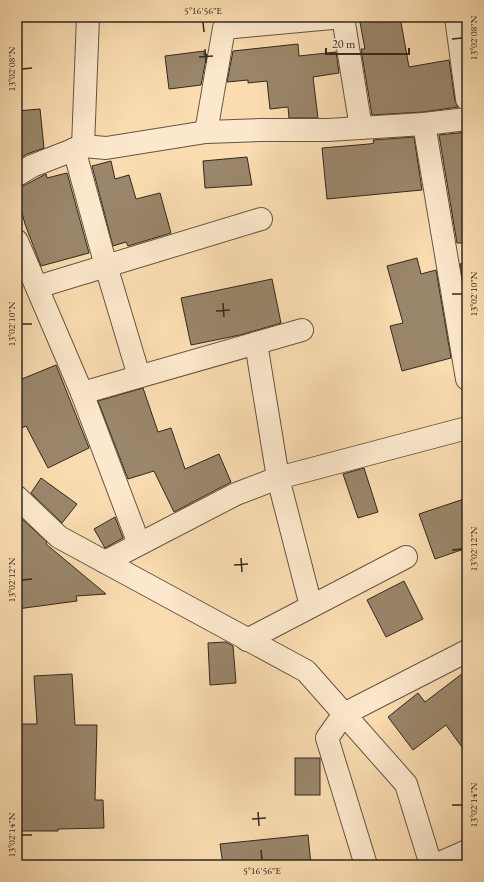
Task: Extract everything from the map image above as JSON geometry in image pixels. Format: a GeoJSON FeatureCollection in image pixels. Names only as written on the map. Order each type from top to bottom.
{"type":"FeatureCollection","features":[{"type":"Feature","properties":{"kind":"street"},"geometry":{"type":"LineString","coordinates":[[88,17],[78,147],[106,266],[139,376]]}},
{"type":"Feature","properties":{"kind":"street"},"geometry":{"type":"LineString","coordinates":[[206,132],[224,28],[343,17],[361,128]]}},
{"type":"Feature","properties":{"kind":"street"},"geometry":{"type":"LineString","coordinates":[[456,17],[467,100]]}},
{"type":"Feature","properties":{"kind":"street"},"geometry":{"type":"LineString","coordinates":[[17,175],[32,166],[78,147],[106,148],[206,132],[328,130],[424,124],[467,119]]}},
{"type":"Feature","properties":{"kind":"street"},"geometry":{"type":"LineString","coordinates":[[424,124],[467,379]]}},
{"type":"Feature","properties":{"kind":"street"},"geometry":{"type":"LineString","coordinates":[[37,287],[261,218]]}},
{"type":"Feature","properties":{"kind":"street"},"geometry":{"type":"LineString","coordinates":[[17,241],[82,393],[139,544]]}},
{"type":"Feature","properties":{"kind":"street"},"geometry":{"type":"LineString","coordinates":[[82,393],[302,330]]}},
{"type":"Feature","properties":{"kind":"street"},"geometry":{"type":"LineString","coordinates":[[256,343],[278,478],[311,606]]}},
{"type":"Feature","properties":{"kind":"street"},"geometry":{"type":"LineString","coordinates":[[105,562],[236,494],[278,478],[467,428]]}},
{"type":"Feature","properties":{"kind":"street"},"geometry":{"type":"LineString","coordinates":[[17,497],[59,537],[306,671],[406,784],[431,865]]}},
{"type":"Feature","properties":{"kind":"street"},"geometry":{"type":"LineString","coordinates":[[247,640],[406,557]]}},
{"type":"Feature","properties":{"kind":"street"},"geometry":{"type":"LineString","coordinates":[[366,865],[327,738],[344,714],[467,651]]}},
{"type":"Feature","properties":{"kind":"street"},"geometry":{"type":"LineString","coordinates":[[435,865],[467,851]]}},
{"type":"Feature","properties":{"kind":"building"},"geometry":{"type":"Polygon","coordinates":[[[359,17],[400,17],[409,67],[449,60],[455,101],[458,107],[423,112],[372,115],[361,49],[365,49],[359,17]]]}},
{"type":"Feature","properties":{"kind":"building"},"geometry":{"type":"Polygon","coordinates":[[[298,44],[299,56],[336,52],[339,73],[313,77],[318,118],[289,118],[288,107],[270,109],[267,81],[248,83],[248,80],[227,82],[233,51],[298,44]]]}},
{"type":"Feature","properties":{"kind":"building"},"geometry":{"type":"Polygon","coordinates":[[[204,51],[204,55],[207,54],[201,85],[169,89],[165,56],[204,51]]]}},
{"type":"Feature","properties":{"kind":"building"},"geometry":{"type":"Polygon","coordinates":[[[40,109],[44,148],[27,154],[17,160],[17,111],[40,109]]]}},
{"type":"Feature","properties":{"kind":"building"},"geometry":{"type":"Polygon","coordinates":[[[467,132],[467,243],[457,243],[439,135],[467,132]]]}},
{"type":"Feature","properties":{"kind":"building"},"geometry":{"type":"Polygon","coordinates":[[[414,137],[422,190],[327,199],[322,148],[369,144],[374,143],[373,140],[414,137]]]}},
{"type":"Feature","properties":{"kind":"building"},"geometry":{"type":"Polygon","coordinates":[[[247,157],[252,185],[205,188],[203,161],[247,157]]]}},
{"type":"Feature","properties":{"kind":"building"},"geometry":{"type":"Polygon","coordinates":[[[111,161],[115,179],[129,175],[136,199],[160,193],[171,233],[128,246],[126,242],[113,246],[92,166],[111,161]]]}},
{"type":"Feature","properties":{"kind":"building"},"geometry":{"type":"Polygon","coordinates":[[[67,173],[89,253],[41,266],[25,224],[17,195],[17,187],[23,186],[46,174],[47,178],[67,173]]]}},
{"type":"Feature","properties":{"kind":"building"},"geometry":{"type":"Polygon","coordinates":[[[417,258],[421,274],[436,270],[451,358],[402,371],[390,326],[403,323],[387,266],[417,258]]]}},
{"type":"Feature","properties":{"kind":"building"},"geometry":{"type":"Polygon","coordinates":[[[467,262],[467,304],[460,264],[467,262]]]}},
{"type":"Feature","properties":{"kind":"building"},"geometry":{"type":"Polygon","coordinates":[[[272,279],[281,323],[240,335],[191,345],[181,298],[272,279]]]}},
{"type":"Feature","properties":{"kind":"building"},"geometry":{"type":"Polygon","coordinates":[[[56,365],[89,448],[48,468],[26,426],[17,430],[17,381],[56,365]]]}},
{"type":"Feature","properties":{"kind":"building"},"geometry":{"type":"Polygon","coordinates":[[[143,388],[158,432],[171,428],[185,469],[219,454],[231,482],[174,512],[154,471],[128,479],[98,401],[143,388]]]}},
{"type":"Feature","properties":{"kind":"building"},"geometry":{"type":"Polygon","coordinates":[[[364,468],[378,512],[358,518],[343,474],[364,468]]]}},
{"type":"Feature","properties":{"kind":"building"},"geometry":{"type":"Polygon","coordinates":[[[41,478],[77,504],[62,523],[31,493],[41,478]]]}},
{"type":"Feature","properties":{"kind":"building"},"geometry":{"type":"Polygon","coordinates":[[[467,498],[467,548],[435,559],[419,514],[467,498]]]}},
{"type":"Feature","properties":{"kind":"building"},"geometry":{"type":"Polygon","coordinates":[[[19,516],[47,542],[46,544],[106,594],[76,596],[77,601],[17,609],[17,518],[19,516]]]}},
{"type":"Feature","properties":{"kind":"building"},"geometry":{"type":"Polygon","coordinates":[[[115,517],[123,538],[105,548],[94,529],[115,517]]]}},
{"type":"Feature","properties":{"kind":"building"},"geometry":{"type":"Polygon","coordinates":[[[404,581],[423,619],[386,637],[367,600],[404,581]]]}},
{"type":"Feature","properties":{"kind":"building"},"geometry":{"type":"Polygon","coordinates":[[[226,642],[233,646],[236,683],[210,685],[208,643],[226,642]]]}},
{"type":"Feature","properties":{"kind":"building"},"geometry":{"type":"Polygon","coordinates":[[[467,670],[467,754],[446,725],[413,750],[388,717],[418,693],[425,702],[467,670]]]}},
{"type":"Feature","properties":{"kind":"building"},"geometry":{"type":"Polygon","coordinates":[[[72,674],[75,725],[97,725],[95,800],[103,800],[104,828],[58,829],[58,831],[17,831],[17,724],[37,724],[34,676],[72,674]]]}},
{"type":"Feature","properties":{"kind":"building"},"geometry":{"type":"Polygon","coordinates":[[[295,758],[320,758],[320,795],[295,795],[295,758]]]}},
{"type":"Feature","properties":{"kind":"building"},"geometry":{"type":"Polygon","coordinates":[[[308,835],[311,865],[223,865],[220,844],[308,835]]]}}]}
